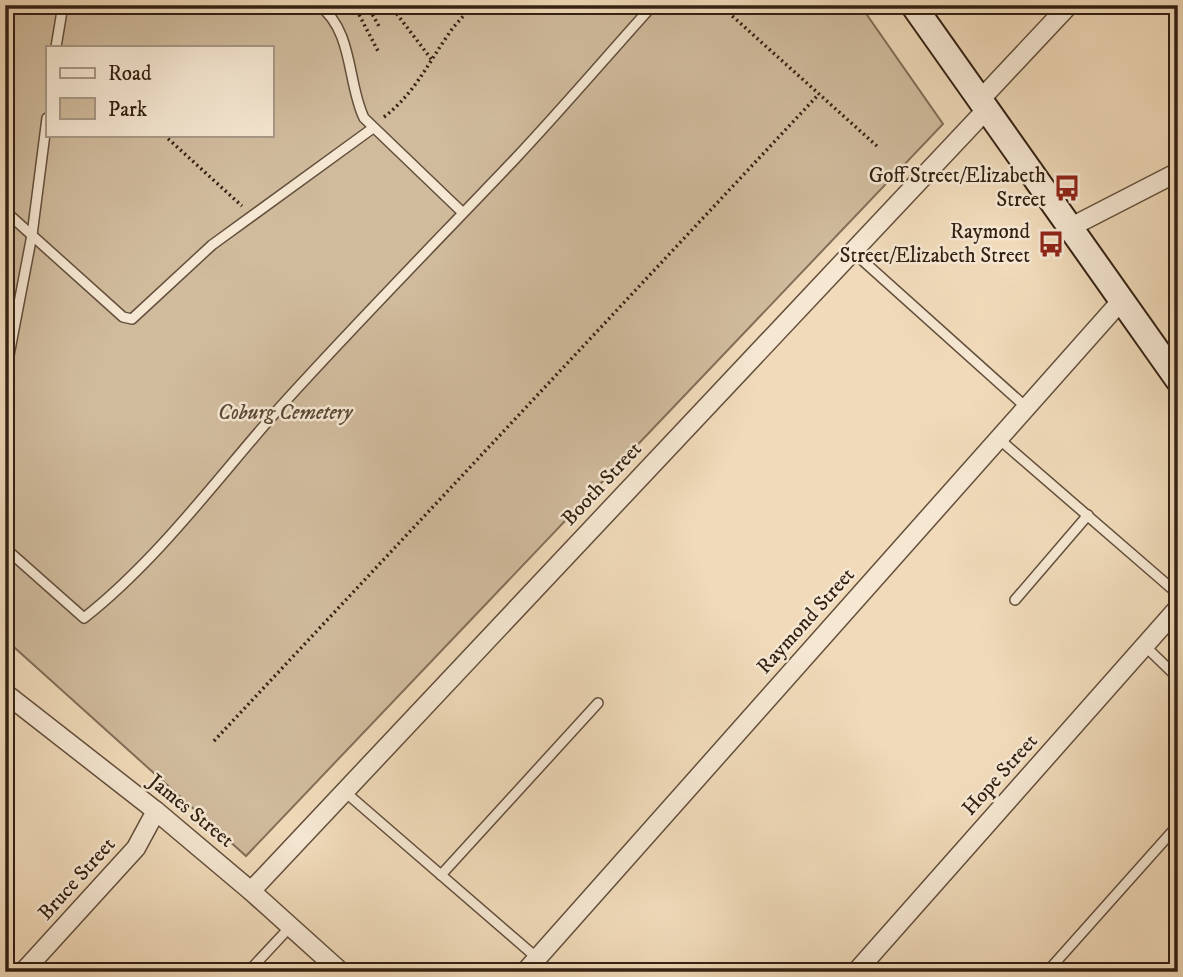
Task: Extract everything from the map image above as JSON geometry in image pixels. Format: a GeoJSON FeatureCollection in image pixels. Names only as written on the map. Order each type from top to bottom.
{"type":"FeatureCollection","features":[{"type":"Feature","properties":{"kind":"main road"},"geometry":{"type":"LineString","coordinates":[[912,5],[1178,380]]}},
{"type":"Feature","properties":{"kind":"street","name":"Booth Street"},"geometry":{"type":"LineString","coordinates":[[251,891],[852,251],[1069,5]]}},
{"type":"Feature","properties":{"kind":"street"},"geometry":{"type":"LineString","coordinates":[[1069,228],[1178,172]]}},
{"type":"Feature","properties":{"kind":"street","name":"Raymond Street"},"geometry":{"type":"LineString","coordinates":[[531,965],[1121,301]]}},
{"type":"Feature","properties":{"kind":"street","name":"Hope Street"},"geometry":{"type":"LineString","coordinates":[[856,972],[1178,608]]}},
{"type":"Feature","properties":{"kind":"street","name":"James Street"},"geometry":{"type":"LineString","coordinates":[[5,693],[156,811],[341,972]]}},
{"type":"Feature","properties":{"kind":"street","name":"Bruce Street"},"geometry":{"type":"LineString","coordinates":[[23,972],[136,848],[156,811]]}},
{"type":"Feature","properties":{"kind":"lane"},"geometry":{"type":"LineString","coordinates":[[56,46],[62,5]]}},
{"type":"Feature","properties":{"kind":"lane"},"geometry":{"type":"LineString","coordinates":[[319,5],[337,28],[349,57],[360,109],[372,127],[462,212]]}},
{"type":"Feature","properties":{"kind":"lane"},"geometry":{"type":"LineString","coordinates":[[5,548],[84,618],[106,602],[281,407],[462,212],[514,160],[653,5]]}},
{"type":"Feature","properties":{"kind":"lane"},"geometry":{"type":"LineString","coordinates":[[5,376],[32,235],[46,126]]}},
{"type":"Feature","properties":{"kind":"lane"},"geometry":{"type":"LineString","coordinates":[[5,211],[123,317],[132,319],[212,245],[372,127]]}},
{"type":"Feature","properties":{"kind":"lane"},"geometry":{"type":"LineString","coordinates":[[852,251],[1027,408]]}},
{"type":"Feature","properties":{"kind":"lane"},"geometry":{"type":"LineString","coordinates":[[999,439],[1178,594]]}},
{"type":"Feature","properties":{"kind":"lane"},"geometry":{"type":"LineString","coordinates":[[1015,600],[1087,515]]}},
{"type":"Feature","properties":{"kind":"lane"},"geometry":{"type":"LineString","coordinates":[[1146,647],[1178,678]]}},
{"type":"Feature","properties":{"kind":"lane"},"geometry":{"type":"LineString","coordinates":[[441,874],[598,703]]}},
{"type":"Feature","properties":{"kind":"lane"},"geometry":{"type":"LineString","coordinates":[[344,791],[441,874],[531,965]]}},
{"type":"Feature","properties":{"kind":"lane"},"geometry":{"type":"LineString","coordinates":[[1047,972],[1178,825]]}},
{"type":"Feature","properties":{"kind":"lane"},"geometry":{"type":"LineString","coordinates":[[248,972],[290,927]]}},
{"type":"Feature","properties":{"kind":"path"},"geometry":{"type":"LineString","coordinates":[[354,5],[379,53]]}},
{"type":"Feature","properties":{"kind":"path"},"geometry":{"type":"LineString","coordinates":[[367,5],[380,28]]}},
{"type":"Feature","properties":{"kind":"path"},"geometry":{"type":"LineString","coordinates":[[390,5],[432,60]]}},
{"type":"Feature","properties":{"kind":"path"},"geometry":{"type":"LineString","coordinates":[[465,5],[469,10]]}},
{"type":"Feature","properties":{"kind":"path"},"geometry":{"type":"LineString","coordinates":[[372,127],[407,98],[448,34],[473,5]]}},
{"type":"Feature","properties":{"kind":"path"},"geometry":{"type":"LineString","coordinates":[[720,5],[878,147]]}},
{"type":"Feature","properties":{"kind":"path"},"geometry":{"type":"LineString","coordinates":[[214,741],[818,93]]}},
{"type":"Feature","properties":{"kind":"path"},"geometry":{"type":"LineString","coordinates":[[165,136],[254,216]]}},
{"type":"Feature","properties":{"kind":"green space","name":"Coburg Cemetery"},"geometry":{"type":"Polygon","coordinates":[[[5,5],[860,5],[943,124],[246,856],[5,639],[5,5]]]}},
{"type":"Feature","properties":{"kind":"place","name":"Goff Street/Elizabeth Street"},"geometry":{"type":"Point","coordinates":[1067,188]}},
{"type":"Feature","properties":{"kind":"place","name":"Raymond Street/Elizabeth Street"},"geometry":{"type":"Point","coordinates":[1051,244]}}]}
